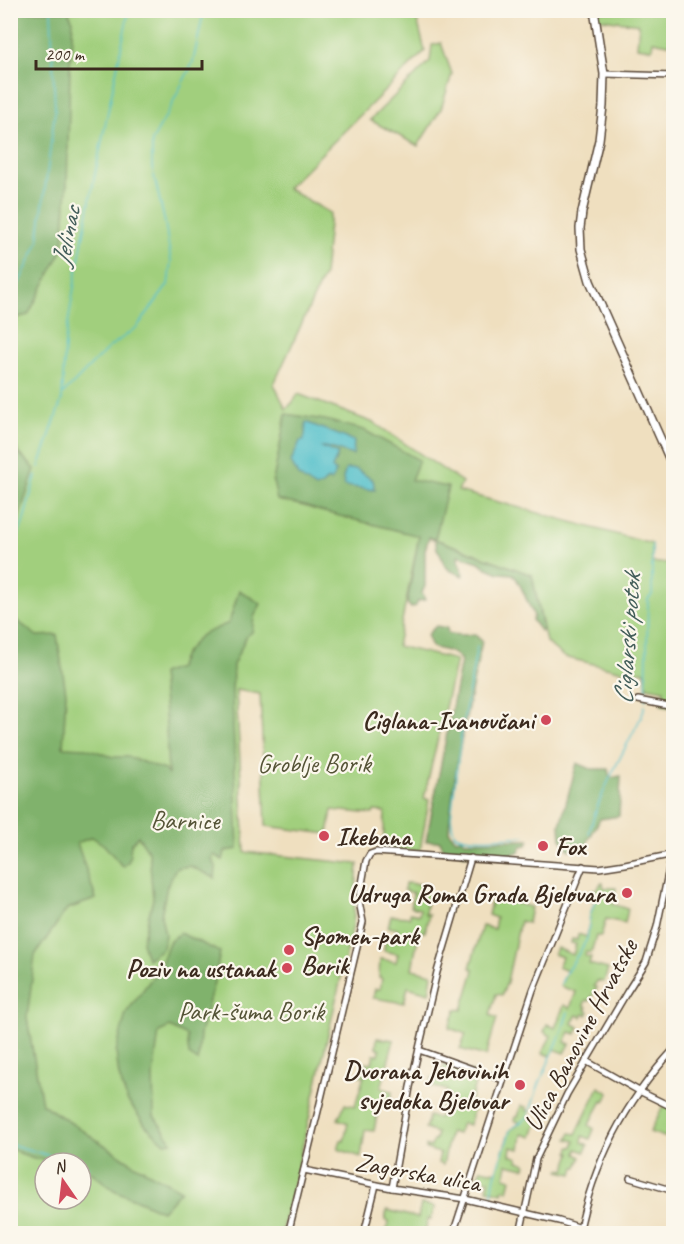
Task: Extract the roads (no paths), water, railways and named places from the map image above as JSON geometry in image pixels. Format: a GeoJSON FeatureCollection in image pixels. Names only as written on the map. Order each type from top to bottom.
{"type":"FeatureCollection","features":[{"type":"Feature","properties":{"kind":"main road"},"geometry":{"type":"LineString","coordinates":[[594,10],[604,74],[603,106],[599,141],[582,212],[581,249],[590,281],[674,469]]}},
{"type":"Feature","properties":{"kind":"street"},"geometry":{"type":"LineString","coordinates":[[604,74],[674,75]]}},
{"type":"Feature","properties":{"kind":"street"},"geometry":{"type":"LineString","coordinates":[[638,700],[674,707]]}},
{"type":"Feature","properties":{"kind":"street"},"geometry":{"type":"LineString","coordinates":[[288,1233],[363,922],[359,901],[366,861],[370,854],[376,852],[603,867],[673,854]]}},
{"type":"Feature","properties":{"kind":"street","name":"Ulica Banovine Hrvatske"},"geometry":{"type":"LineString","coordinates":[[520,1233],[536,1159],[567,1094],[646,962],[657,927],[673,854]]}},
{"type":"Feature","properties":{"kind":"street"},"geometry":{"type":"LineString","coordinates":[[392,1188],[410,1087],[437,972],[471,858]]}},
{"type":"Feature","properties":{"kind":"street"},"geometry":{"type":"LineString","coordinates":[[453,1233],[533,990],[583,866]]}},
{"type":"Feature","properties":{"kind":"street"},"geometry":{"type":"LineString","coordinates":[[580,1230],[590,1188],[620,1123],[639,1091],[674,1049]]}},
{"type":"Feature","properties":{"kind":"street"},"geometry":{"type":"LineString","coordinates":[[419,1050],[503,1080]]}},
{"type":"Feature","properties":{"kind":"street"},"geometry":{"type":"LineString","coordinates":[[586,1061],[674,1108]]}},
{"type":"Feature","properties":{"kind":"street","name":"Zagorska ulica"},"geometry":{"type":"LineString","coordinates":[[304,1170],[392,1188],[465,1199],[524,1212],[580,1230],[600,1233]]}},
{"type":"Feature","properties":{"kind":"street"},"geometry":{"type":"LineString","coordinates":[[630,1178],[674,1191]]}},
{"type":"Feature","properties":{"kind":"street"},"geometry":{"type":"LineString","coordinates":[[364,1233],[376,1185]]}},
{"type":"Feature","properties":{"kind":"water"},"geometry":{"type":"Polygon","coordinates":[[[306,422],[354,441],[353,455],[322,447],[338,454],[332,468],[336,472],[332,480],[328,479],[316,488],[298,476],[291,462],[300,441],[304,439],[306,422]]]}},
{"type":"Feature","properties":{"kind":"water"},"geometry":{"type":"Polygon","coordinates":[[[346,469],[356,469],[373,480],[375,490],[344,486],[343,478],[346,469]]]}},
{"type":"Feature","properties":{"kind":"waterway"},"geometry":{"type":"LineString","coordinates":[[10,302],[38,243],[55,111],[51,10]]}},
{"type":"Feature","properties":{"kind":"waterway","name":"Jelinac"},"geometry":{"type":"LineString","coordinates":[[39,467],[62,399],[65,342],[75,281],[129,10]]}},
{"type":"Feature","properties":{"kind":"waterway"},"geometry":{"type":"LineString","coordinates":[[63,394],[107,349],[137,327],[168,285],[171,261],[152,167],[152,141],[193,62],[204,10]]}},
{"type":"Feature","properties":{"kind":"waterway","name":"Jelinac"},"geometry":{"type":"LineString","coordinates":[[10,557],[23,523],[36,475]]}},
{"type":"Feature","properties":{"kind":"waterway","name":"Ciglarski potok"},"geometry":{"type":"LineString","coordinates":[[646,700],[648,599],[652,595],[652,544]]}},
{"type":"Feature","properties":{"kind":"waterway"},"geometry":{"type":"LineString","coordinates":[[477,647],[462,728],[451,816],[452,829],[456,835],[470,838],[525,836]]}},
{"type":"Feature","properties":{"kind":"waterway","name":"Ciglarski potok"},"geometry":{"type":"LineString","coordinates":[[589,834],[605,789],[645,705]]}},
{"type":"Feature","properties":{"kind":"waterway","name":"Ciglarski potok"},"geometry":{"type":"LineString","coordinates":[[560,986],[587,939],[590,915],[597,894]]}},
{"type":"Feature","properties":{"kind":"waterway","name":"Ciglarski potok"},"geometry":{"type":"LineString","coordinates":[[491,1200],[494,1180],[510,1130],[528,1117],[568,1012]]}},
{"type":"Feature","properties":{"kind":"waterway"},"geometry":{"type":"LineString","coordinates":[[10,1144],[34,1151]]}},
{"type":"Feature","properties":{"kind":"waterway","name":"Ciglarski potok"},"geometry":{"type":"LineString","coordinates":[[480,1234],[481,1230]]}},
{"type":"Feature","properties":{"kind":"place","name":"Ciglana-Ivanovčani"},"geometry":{"type":"Point","coordinates":[546,720]}},
{"type":"Feature","properties":{"kind":"place","name":"Ikebana"},"geometry":{"type":"Point","coordinates":[324,836]}},
{"type":"Feature","properties":{"kind":"place","name":"Fox"},"geometry":{"type":"Point","coordinates":[543,846]}},
{"type":"Feature","properties":{"kind":"place","name":"Udruga Roma Grada Bjelovara"},"geometry":{"type":"Point","coordinates":[627,893]}},
{"type":"Feature","properties":{"kind":"place","name":"Spomen-park Borik"},"geometry":{"type":"Point","coordinates":[289,950]}},
{"type":"Feature","properties":{"kind":"place","name":"Poziv na ustanak"},"geometry":{"type":"Point","coordinates":[287,968]}},
{"type":"Feature","properties":{"kind":"place","name":"Dvorana Jehovinih svjedoka Bjelovar"},"geometry":{"type":"Point","coordinates":[520,1085]}},
{"type":"Feature","properties":{"kind":"park label","name":"Groblje Borik"},"geometry":{"type":"Point","coordinates":[314,763]}},
{"type":"Feature","properties":{"kind":"park label","name":"Barnice"},"geometry":{"type":"Point","coordinates":[185,820]}},
{"type":"Feature","properties":{"kind":"park label","name":"Park-šuma Borik"},"geometry":{"type":"Point","coordinates":[251,1011]}}]}
